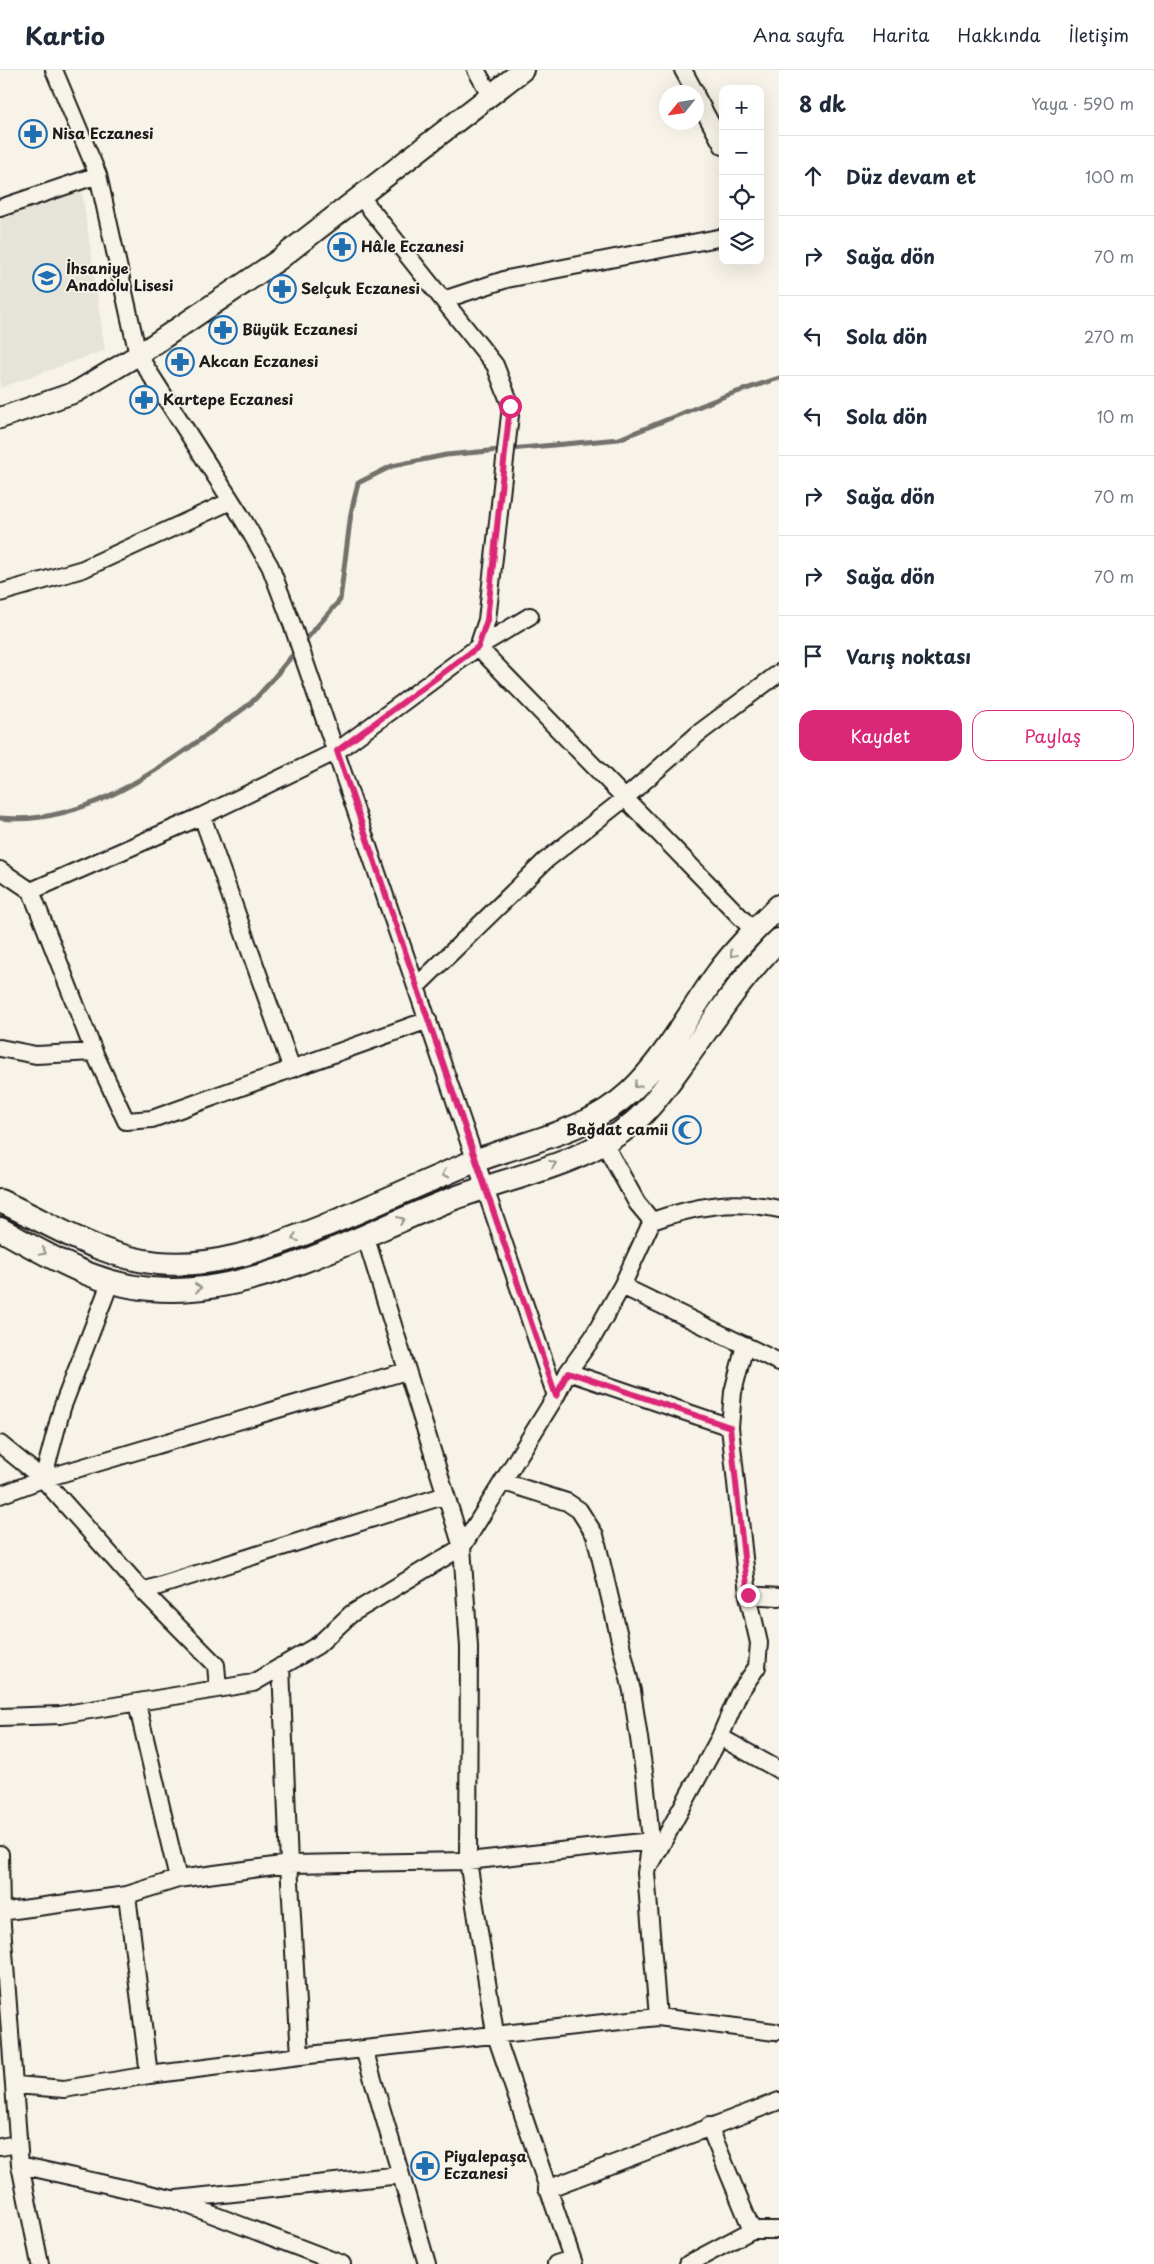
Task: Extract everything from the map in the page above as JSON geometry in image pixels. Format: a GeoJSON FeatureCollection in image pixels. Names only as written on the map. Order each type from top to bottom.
{"type":"FeatureCollection","features":[{"type":"Feature","properties":{"kind":"main road"},"geometry":{"type":"LineString","coordinates":[[0,1201],[79,1241],[112,1253],[157,1263],[198,1264],[238,1257],[282,1243],[356,1214],[476,1161],[593,1120],[610,1109],[645,1077],[733,952],[779,906]]}},
{"type":"Feature","properties":{"kind":"main road"},"geometry":{"type":"LineString","coordinates":[[0,1229],[70,1267],[110,1283],[170,1290],[230,1284],[258,1277],[484,1188],[583,1154],[604,1143],[646,1112],[748,976],[779,940]]}},
{"type":"Feature","properties":{"kind":"street"},"geometry":{"type":"LineString","coordinates":[[54,70],[98,175],[138,355],[270,566],[292,624],[418,986],[484,1188],[556,1396]]}},
{"type":"Feature","properties":{"kind":"street"},"geometry":{"type":"LineString","coordinates":[[476,70],[491,96]]}},
{"type":"Feature","properties":{"kind":"street"},"geometry":{"type":"LineString","coordinates":[[0,418],[76,392],[138,355],[277,261],[523,70]]}},
{"type":"Feature","properties":{"kind":"street"},"geometry":{"type":"LineString","coordinates":[[683,70],[691,85]]}},
{"type":"Feature","properties":{"kind":"street"},"geometry":{"type":"LineString","coordinates":[[704,111],[719,139]]}},
{"type":"Feature","properties":{"kind":"street"},"geometry":{"type":"LineString","coordinates":[[0,208],[98,175]]}},
{"type":"Feature","properties":{"kind":"street"},"geometry":{"type":"LineString","coordinates":[[360,196],[495,365],[510,406],[487,620],[478,647]]}},
{"type":"Feature","properties":{"kind":"street"},"geometry":{"type":"LineString","coordinates":[[443,300],[507,279],[719,238]]}},
{"type":"Feature","properties":{"kind":"street"},"geometry":{"type":"LineString","coordinates":[[0,593],[82,569],[231,501]]}},
{"type":"Feature","properties":{"kind":"street"},"geometry":{"type":"LineString","coordinates":[[31,891],[202,816],[337,751],[478,647],[530,616]]}},
{"type":"Feature","properties":{"kind":"street"},"geometry":{"type":"LineString","coordinates":[[478,647],[754,931]]}},
{"type":"Feature","properties":{"kind":"street"},"geometry":{"type":"LineString","coordinates":[[418,986],[545,861],[624,799],[699,734],[779,673]]}},
{"type":"Feature","properties":{"kind":"street"},"geometry":{"type":"LineString","coordinates":[[202,816],[292,1069]]}},
{"type":"Feature","properties":{"kind":"street"},"geometry":{"type":"LineString","coordinates":[[0,870],[31,891],[94,1052],[126,1121],[152,1119],[428,1020]]}},
{"type":"Feature","properties":{"kind":"street"},"geometry":{"type":"LineString","coordinates":[[0,1048],[36,1054],[94,1052]]}},
{"type":"Feature","properties":{"kind":"street"},"geometry":{"type":"LineString","coordinates":[[604,1143],[632,1196],[652,1221]]}},
{"type":"Feature","properties":{"kind":"street"},"geometry":{"type":"LineString","coordinates":[[0,1717],[60,1715],[137,1704],[253,1682],[318,1645],[351,1614],[462,1547],[504,1482],[556,1396],[568,1372],[593,1337],[622,1286],[652,1221],[686,1209],[727,1204],[757,1204],[779,1209]]}},
{"type":"Feature","properties":{"kind":"street"},"geometry":{"type":"LineString","coordinates":[[365,1235],[462,1547],[469,1647],[468,1861],[495,2034],[573,2262],[556,2264]]}},
{"type":"Feature","properties":{"kind":"street"},"geometry":{"type":"LineString","coordinates":[[43,1479],[62,1408],[110,1283]]}},
{"type":"Feature","properties":{"kind":"street"},"geometry":{"type":"LineString","coordinates":[[622,1286],[779,1362]]}},
{"type":"Feature","properties":{"kind":"street"},"geometry":{"type":"LineString","coordinates":[[646,1873],[720,1737],[739,1693],[757,1667],[759,1643],[748,1595],[730,1427],[733,1392],[745,1345]]}},
{"type":"Feature","properties":{"kind":"street"},"geometry":{"type":"LineString","coordinates":[[0,1495],[43,1479],[406,1371]]}},
{"type":"Feature","properties":{"kind":"street"},"geometry":{"type":"LineString","coordinates":[[568,1372],[730,1427]]}},
{"type":"Feature","properties":{"kind":"street"},"geometry":{"type":"LineString","coordinates":[[0,1444],[43,1479],[143,1591],[216,1665],[218,1688]]}},
{"type":"Feature","properties":{"kind":"street"},"geometry":{"type":"LineString","coordinates":[[504,1482],[567,1502],[579,1510],[594,1535],[632,1691],[644,1779],[651,1841],[646,1873],[658,2017]]}},
{"type":"Feature","properties":{"kind":"street"},"geometry":{"type":"LineString","coordinates":[[143,1591],[446,1495]]}},
{"type":"Feature","properties":{"kind":"street"},"geometry":{"type":"LineString","coordinates":[[748,1595],[779,1597]]}},
{"type":"Feature","properties":{"kind":"street"},"geometry":{"type":"LineString","coordinates":[[281,1666],[289,1864],[300,2056]]}},
{"type":"Feature","properties":{"kind":"street"},"geometry":{"type":"LineString","coordinates":[[137,1704],[178,1879]]}},
{"type":"Feature","properties":{"kind":"street"},"geometry":{"type":"LineString","coordinates":[[720,1737],[779,1770]]}},
{"type":"Feature","properties":{"kind":"street"},"geometry":{"type":"LineString","coordinates":[[1,1912],[127,1895],[178,1879],[289,1864],[468,1861],[651,1841]]}},
{"type":"Feature","properties":{"kind":"street"},"geometry":{"type":"LineString","coordinates":[[0,1854],[4,2004],[16,2085],[20,2164],[40,2264]]}},
{"type":"Feature","properties":{"kind":"street"},"geometry":{"type":"LineString","coordinates":[[127,1895],[149,2075]]}},
{"type":"Feature","properties":{"kind":"street"},"geometry":{"type":"LineString","coordinates":[[16,2085],[64,2089],[149,2075],[300,2056],[658,2017],[778,2030]]}},
{"type":"Feature","properties":{"kind":"street"},"geometry":{"type":"LineString","coordinates":[[364,2050],[427,2264]]}},
{"type":"Feature","properties":{"kind":"street"},"geometry":{"type":"LineString","coordinates":[[547,2189],[779,2101]]}},
{"type":"Feature","properties":{"kind":"street"},"geometry":{"type":"LineString","coordinates":[[709,2126],[752,2230]]}},
{"type":"Feature","properties":{"kind":"street"},"geometry":{"type":"LineString","coordinates":[[0,2147],[18,2144]]}},
{"type":"Feature","properties":{"kind":"street"},"geometry":{"type":"LineString","coordinates":[[20,2164],[172,2199],[342,2264]]}},
{"type":"Feature","properties":{"kind":"street"},"geometry":{"type":"LineString","coordinates":[[172,2199],[401,2175]]}},
{"type":"Feature","properties":{"kind":"street"},"geometry":{"type":"LineString","coordinates":[[688,2264],[752,2230],[779,2230]]}},
{"type":"Feature","properties":{"kind":"shaded area","name":"İhsaniye Anadolu Lisesi"},"geometry":{"type":"Polygon","coordinates":[[[80,177],[105,350],[0,388],[0,206],[80,177]]]}},
{"type":"Feature","properties":{"kind":"waterway"},"geometry":{"type":"LineString","coordinates":[[302,644],[340,600],[351,513],[358,483],[392,466],[446,455],[619,439],[725,396],[779,378]]}},
{"type":"Feature","properties":{"kind":"waterway"},"geometry":{"type":"LineString","coordinates":[[0,818],[29,818],[58,814],[86,806],[140,780],[189,748],[250,703],[297,650]]}},
{"type":"Feature","properties":{"kind":"place","name":"Nisa Eczanesi"},"geometry":{"type":"Point","coordinates":[33,134]}},
{"type":"Feature","properties":{"kind":"place","name":"Hâle Eczanesi"},"geometry":{"type":"Point","coordinates":[342,247]}},
{"type":"Feature","properties":{"kind":"place","name":"İhsaniye Anadolu Lisesi"},"geometry":{"type":"Point","coordinates":[47,278]}},
{"type":"Feature","properties":{"kind":"place","name":"Selçuk Eczanesi"},"geometry":{"type":"Point","coordinates":[282,289]}},
{"type":"Feature","properties":{"kind":"place","name":"Büyük Eczanesi"},"geometry":{"type":"Point","coordinates":[223,330]}},
{"type":"Feature","properties":{"kind":"place","name":"Akcan Eczanesi"},"geometry":{"type":"Point","coordinates":[180,362]}},
{"type":"Feature","properties":{"kind":"place","name":"Kartepe Eczanesi"},"geometry":{"type":"Point","coordinates":[144,400]}},
{"type":"Feature","properties":{"kind":"place","name":"Bağdat camii"},"geometry":{"type":"Point","coordinates":[687,1130]}},
{"type":"Feature","properties":{"kind":"place","name":"Piyalepaşa Eczanesi"},"geometry":{"type":"Point","coordinates":[425,2166]}},
{"type":"Feature","properties":{"kind":"route"},"geometry":{"type":"LineString","coordinates":[[510,406],[487,620],[478,647],[337,751],[556,1396],[568,1372],[730,1427],[748,1595]]}}]}
